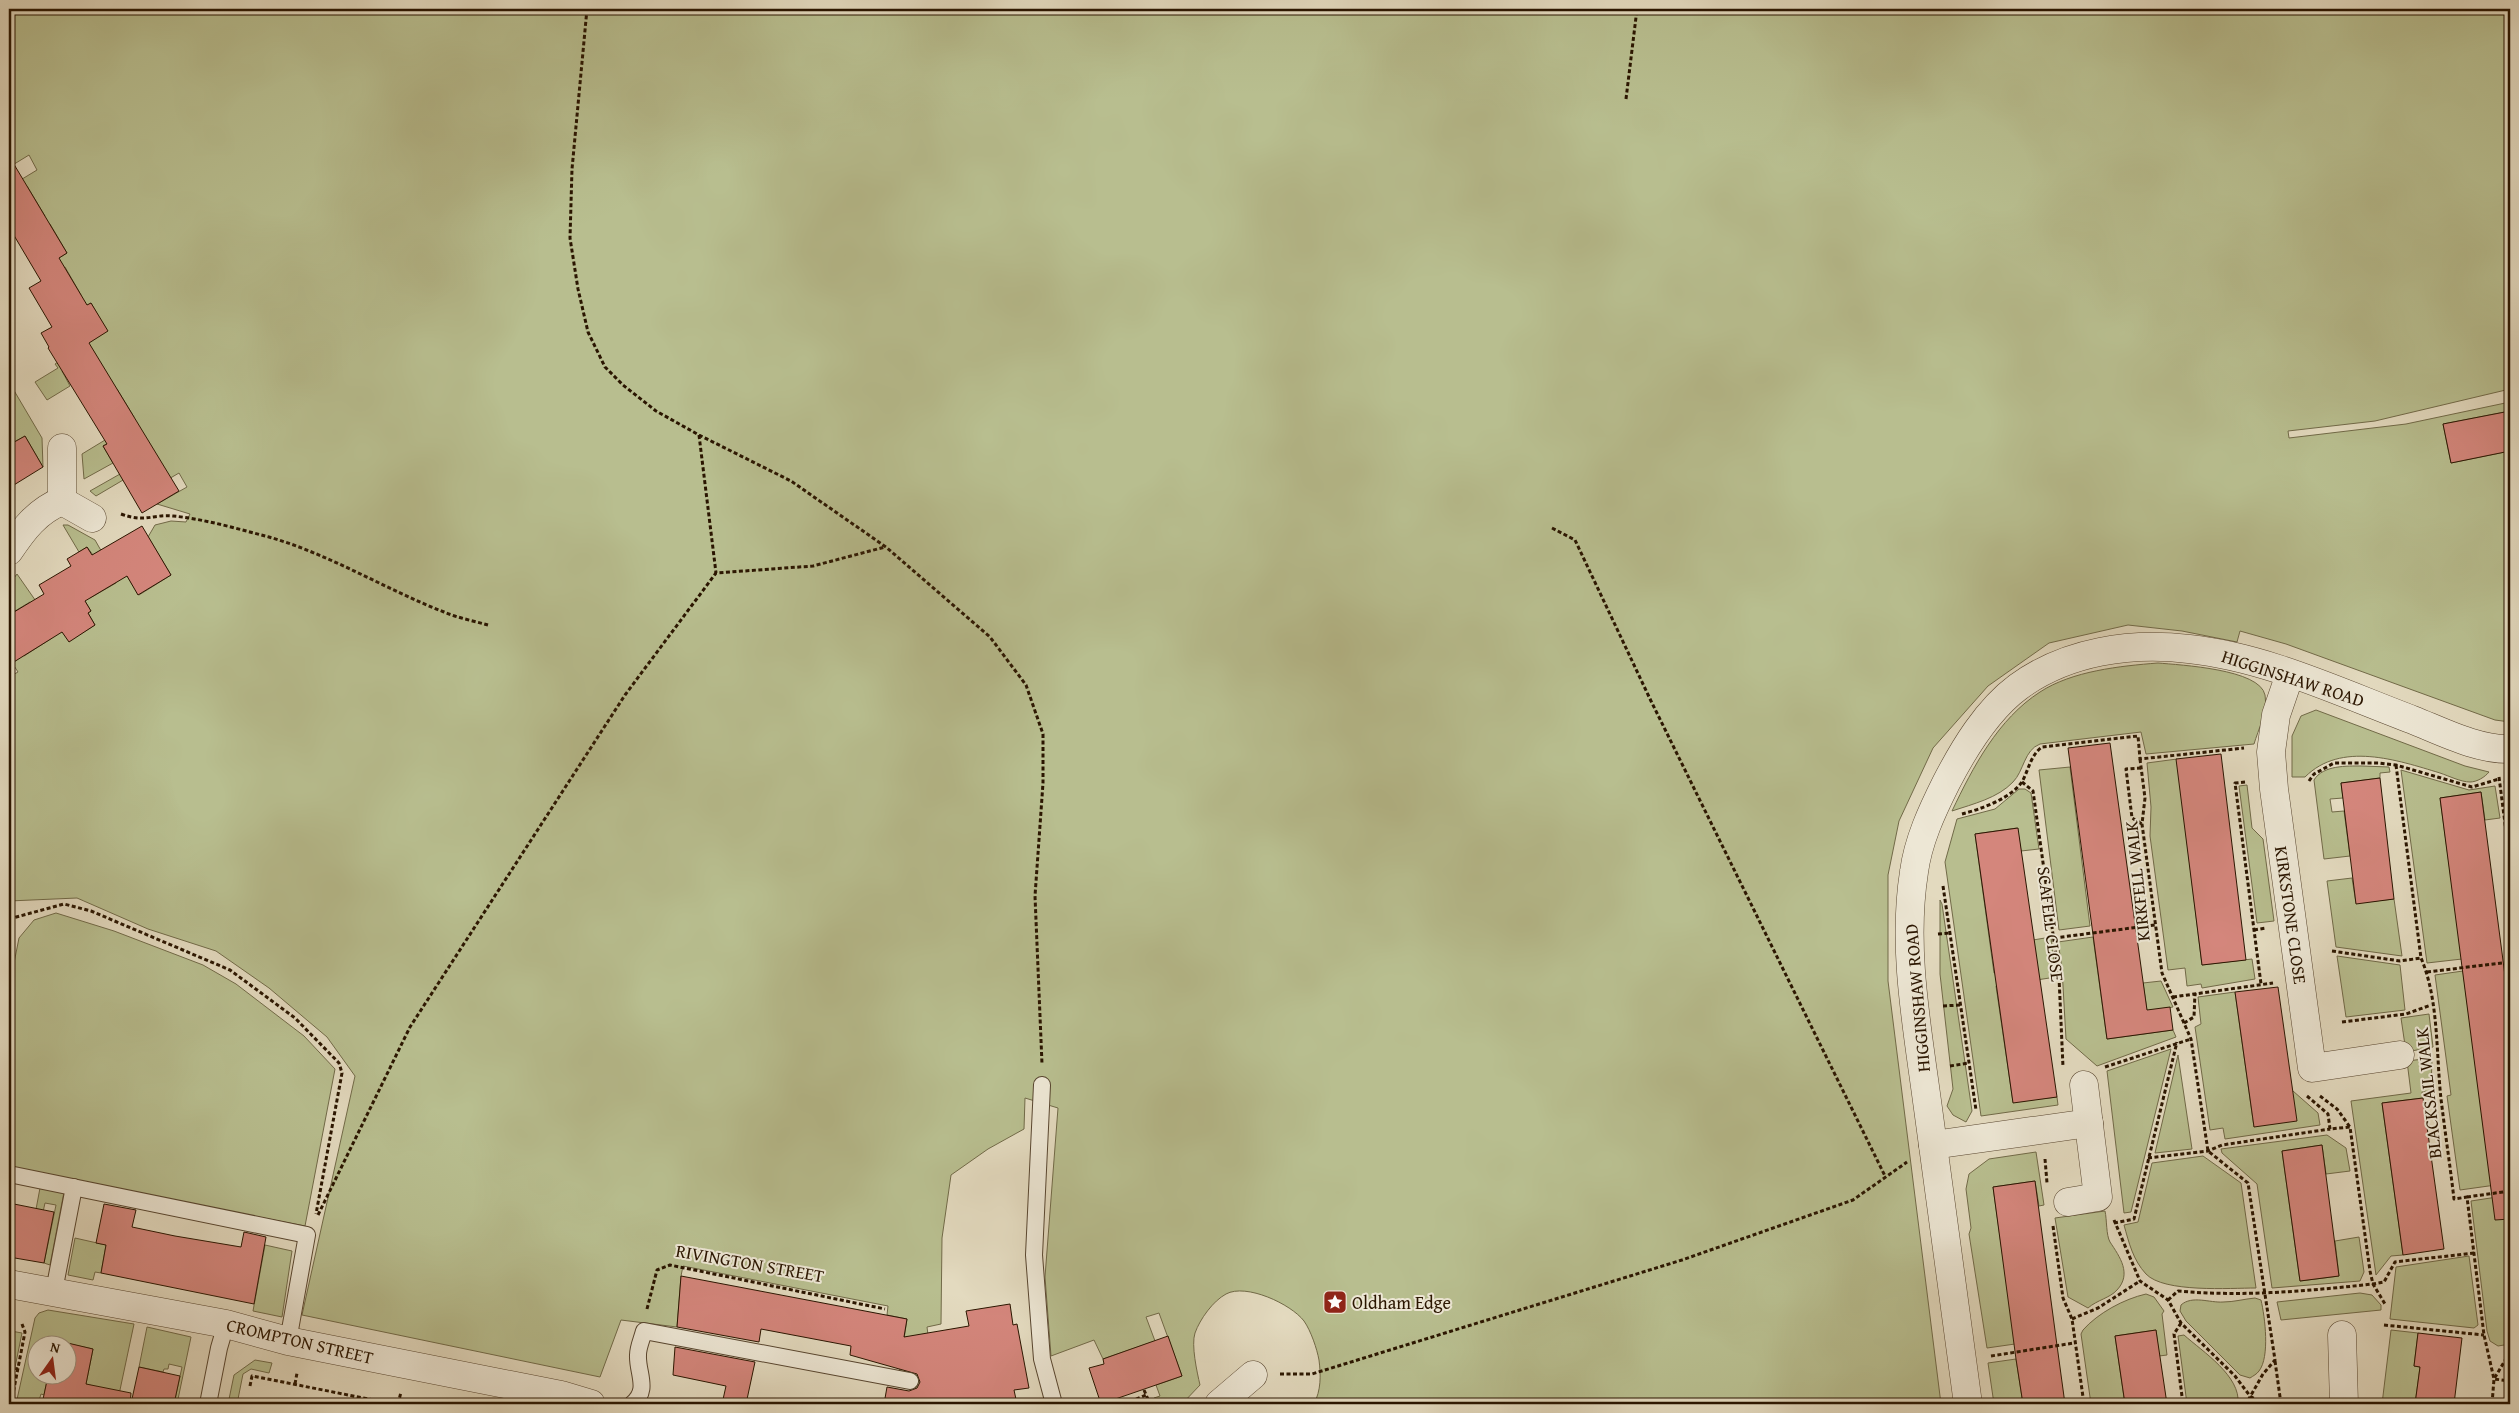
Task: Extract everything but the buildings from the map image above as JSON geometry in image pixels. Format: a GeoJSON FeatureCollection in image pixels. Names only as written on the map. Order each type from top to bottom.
{"type":"FeatureCollection","features":[{"type":"Feature","properties":{"kind":"street"},"geometry":{"type":"LineString","coordinates":[[62,448],[62,501]]}},
{"type":"Feature","properties":{"kind":"street"},"geometry":{"type":"LineString","coordinates":[[9,551],[36,516],[50,506],[62,501],[102,516]]}},
{"type":"Feature","properties":{"kind":"street","name":"HIGGINSHAW ROAD"},"geometry":{"type":"LineString","coordinates":[[1968,1404],[1932,1144],[1910,950],[1914,871],[1930,818],[1969,742],[1997,707],[2018,687],[2042,672],[2074,659],[2112,649],[2149,646],[2189,648],[2246,660],[2290,674],[2464,739],[2506,749]]}},
{"type":"Feature","properties":{"kind":"street","name":"KIRKSTONE CLOSE"},"geometry":{"type":"LineString","coordinates":[[2290,674],[2276,715],[2271,752],[2274,789],[2312,1068]]}},
{"type":"Feature","properties":{"kind":"street"},"geometry":{"type":"LineString","coordinates":[[2312,1068],[2400,1055]]}},
{"type":"Feature","properties":{"kind":"street"},"geometry":{"type":"LineString","coordinates":[[2056,1205],[2098,1198],[2084,1075]]}},
{"type":"Feature","properties":{"kind":"street"},"geometry":{"type":"LineString","coordinates":[[1932,1144],[2089,1123]]}},
{"type":"Feature","properties":{"kind":"street","name":"CROMPTON STREET"},"geometry":{"type":"LineString","coordinates":[[9,1284],[54,1290],[226,1324],[288,1341],[561,1395],[591,1404]]}},
{"type":"Feature","properties":{"kind":"street"},"geometry":{"type":"LineString","coordinates":[[2342,1335],[2344,1404]]}},
{"type":"Feature","properties":{"kind":"street"},"geometry":{"type":"LineString","coordinates":[[1219,1404],[1254,1375]]}},
{"type":"Feature","properties":{"kind":"lane"},"geometry":{"type":"LineString","coordinates":[[1042,1085],[1034,1255],[1042,1359],[1054,1404]]}},
{"type":"Feature","properties":{"kind":"lane"},"geometry":{"type":"LineString","coordinates":[[9,1174],[307,1235],[288,1341]]}},
{"type":"Feature","properties":{"kind":"lane"},"geometry":{"type":"LineString","coordinates":[[54,1290],[74,1187]]}},
{"type":"Feature","properties":{"kind":"lane"},"geometry":{"type":"LineString","coordinates":[[208,1404],[219,1348],[226,1324]]}},
{"type":"Feature","properties":{"kind":"lane"},"geometry":{"type":"LineString","coordinates":[[632,1404],[638,1399],[643,1385],[638,1356],[644,1331],[910,1381]]}},
{"type":"Feature","properties":{"kind":"path"},"geometry":{"type":"LineString","coordinates":[[587,9],[572,169],[570,238],[578,289],[588,332],[605,367],[623,386],[656,411],[699,435],[792,481],[886,547],[990,637],[1026,685],[1043,734],[1043,783],[1035,896],[1042,1085]]}},
{"type":"Feature","properties":{"kind":"path"},"geometry":{"type":"LineString","coordinates":[[1626,99],[1637,9]]}},
{"type":"Feature","properties":{"kind":"path"},"geometry":{"type":"LineString","coordinates":[[9,919],[64,904],[90,911],[230,970],[295,1018],[339,1063],[342,1073],[315,1222],[410,1027],[624,695],[716,573],[699,435]]}},
{"type":"Feature","properties":{"kind":"path"},"geometry":{"type":"LineString","coordinates":[[102,516],[147,520],[169,516],[187,518],[271,538],[351,570],[445,612],[488,625]]}},
{"type":"Feature","properties":{"kind":"path"},"geometry":{"type":"LineString","coordinates":[[1552,528],[1575,540],[1656,710],[1885,1176]]}},
{"type":"Feature","properties":{"kind":"path"},"geometry":{"type":"LineString","coordinates":[[716,573],[813,566],[886,547]]}},
{"type":"Feature","properties":{"kind":"path","name":"KIRKFELL WALK"},"geometry":{"type":"LineString","coordinates":[[2022,782],[2035,753],[2042,747],[2138,736],[2145,798],[2142,824],[2162,973],[2191,1039],[2208,1151]]}},
{"type":"Feature","properties":{"kind":"path"},"geometry":{"type":"LineString","coordinates":[[2140,759],[2251,748]]}},
{"type":"Feature","properties":{"kind":"path"},"geometry":{"type":"LineString","coordinates":[[2506,749],[2499,779],[2510,862]]}},
{"type":"Feature","properties":{"kind":"path"},"geometry":{"type":"LineString","coordinates":[[2309,781],[2314,774],[2334,763],[2396,765],[2472,786],[2499,779]]}},
{"type":"Feature","properties":{"kind":"path","name":"BLACKSAIL WALK"},"geometry":{"type":"LineString","coordinates":[[2396,765],[2420,958],[2427,972],[2439,1052],[2441,1098],[2454,1198],[2467,1197]]}},
{"type":"Feature","properties":{"kind":"path"},"geometry":{"type":"LineString","coordinates":[[2141,768],[2126,769],[2132,818],[2142,824]]}},
{"type":"Feature","properties":{"kind":"path"},"geometry":{"type":"LineString","coordinates":[[1955,817],[1993,805],[2022,782]]}},
{"type":"Feature","properties":{"kind":"path","name":"SCAFELL CLOSE"},"geometry":{"type":"LineString","coordinates":[[2022,782],[2033,791],[2059,977],[2084,1075]]}},
{"type":"Feature","properties":{"kind":"path"},"geometry":{"type":"LineString","coordinates":[[2235,783],[2261,984]]}},
{"type":"Feature","properties":{"kind":"path"},"geometry":{"type":"LineString","coordinates":[[1943,885],[1976,1111]]}},
{"type":"Feature","properties":{"kind":"path"},"geometry":{"type":"LineString","coordinates":[[2054,938],[2155,925]]}},
{"type":"Feature","properties":{"kind":"path"},"geometry":{"type":"LineString","coordinates":[[1938,934],[1950,933]]}},
{"type":"Feature","properties":{"kind":"path"},"geometry":{"type":"LineString","coordinates":[[2332,951],[2400,961],[2420,958]]}},
{"type":"Feature","properties":{"kind":"path"},"geometry":{"type":"LineString","coordinates":[[2427,972],[2510,962]]}},
{"type":"Feature","properties":{"kind":"path"},"geometry":{"type":"LineString","coordinates":[[2173,996],[2276,982]]}},
{"type":"Feature","properties":{"kind":"path"},"geometry":{"type":"LineString","coordinates":[[2184,1023],[2194,1017],[2195,993]]}},
{"type":"Feature","properties":{"kind":"path"},"geometry":{"type":"LineString","coordinates":[[2342,1022],[2406,1014],[2431,1004]]}},
{"type":"Feature","properties":{"kind":"path"},"geometry":{"type":"LineString","coordinates":[[1942,1006],[1960,1005]]}},
{"type":"Feature","properties":{"kind":"path"},"geometry":{"type":"LineString","coordinates":[[2084,1075],[2177,1041],[2191,1039]]}},
{"type":"Feature","properties":{"kind":"path"},"geometry":{"type":"LineString","coordinates":[[2177,1041],[2134,1219],[2114,1221],[2140,1281],[2168,1300],[2181,1323],[2235,1376],[2250,1396],[2262,1404]]}},
{"type":"Feature","properties":{"kind":"path"},"geometry":{"type":"LineString","coordinates":[[1950,1066],[1969,1064]]}},
{"type":"Feature","properties":{"kind":"path"},"geometry":{"type":"LineString","coordinates":[[2312,1068],[2312,1090],[2337,1109],[2350,1127],[2373,1284],[2385,1304]]}},
{"type":"Feature","properties":{"kind":"path"},"geometry":{"type":"LineString","coordinates":[[2306,1094],[2328,1114],[2330,1129]]}},
{"type":"Feature","properties":{"kind":"path"},"geometry":{"type":"LineString","coordinates":[[2148,1158],[2208,1151],[2222,1145],[2350,1127]]}},
{"type":"Feature","properties":{"kind":"path"},"geometry":{"type":"LineString","coordinates":[[1254,1375],[1312,1374],[1682,1260],[1852,1200],[1932,1144]]}},
{"type":"Feature","properties":{"kind":"path"},"geometry":{"type":"LineString","coordinates":[[2208,1151],[2248,1183],[2266,1293],[2281,1404]]}},
{"type":"Feature","properties":{"kind":"path"},"geometry":{"type":"LineString","coordinates":[[2044,1155],[2056,1205],[2063,1298],[2072,1319],[2084,1404]]}},
{"type":"Feature","properties":{"kind":"path"},"geometry":{"type":"LineString","coordinates":[[2492,1404],[2494,1379],[2484,1335],[2467,1197],[2510,1191]]}},
{"type":"Feature","properties":{"kind":"path"},"geometry":{"type":"LineString","coordinates":[[2121,1211],[2123,1221]]}},
{"type":"Feature","properties":{"kind":"path"},"geometry":{"type":"LineString","coordinates":[[2168,1300],[2178,1291],[2223,1295],[2275,1294],[2373,1284],[2384,1282],[2395,1262],[2474,1253]]}},
{"type":"Feature","properties":{"kind":"path","name":"RIVINGTON STREET"},"geometry":{"type":"LineString","coordinates":[[644,1331],[649,1297],[657,1270],[670,1265],[885,1309]]}},
{"type":"Feature","properties":{"kind":"path"},"geometry":{"type":"LineString","coordinates":[[2072,1319],[2098,1308],[2140,1281]]}},
{"type":"Feature","properties":{"kind":"path"},"geometry":{"type":"LineString","coordinates":[[2181,1323],[2174,1334],[2183,1404]]}},
{"type":"Feature","properties":{"kind":"path"},"geometry":{"type":"LineString","coordinates":[[11,1404],[25,1332],[22,1324]]}},
{"type":"Feature","properties":{"kind":"path"},"geometry":{"type":"LineString","coordinates":[[2384,1325],[2484,1335]]}},
{"type":"Feature","properties":{"kind":"path"},"geometry":{"type":"LineString","coordinates":[[1983,1357],[2074,1343]]}},
{"type":"Feature","properties":{"kind":"path"},"geometry":{"type":"LineString","coordinates":[[2494,1379],[2510,1352]]}},
{"type":"Feature","properties":{"kind":"path"},"geometry":{"type":"LineString","coordinates":[[2246,1404],[2263,1374],[2275,1360]]}},
{"type":"Feature","properties":{"kind":"path"},"geometry":{"type":"LineString","coordinates":[[9,1367],[18,1369]]}},
{"type":"Feature","properties":{"kind":"path"},"geometry":{"type":"LineString","coordinates":[[250,1386],[252,1376],[394,1404]]}},
{"type":"Feature","properties":{"kind":"path"},"geometry":{"type":"LineString","coordinates":[[2494,1379],[2510,1381]]}},
{"type":"Feature","properties":{"kind":"path"},"geometry":{"type":"LineString","coordinates":[[1144,1390],[1150,1404]]}},
{"type":"Feature","properties":{"kind":"path"},"geometry":{"type":"LineString","coordinates":[[1124,1404],[1146,1395]]}},
{"type":"Feature","properties":{"kind":"green space"},"geometry":{"type":"Polygon","coordinates":[[[9,9],[2510,9],[2510,389],[2375,421],[2288,431],[2289,438],[2406,424],[2510,402],[2510,411],[2443,424],[2451,463],[2510,451],[2510,722],[2495,720],[2286,644],[2240,631],[2237,642],[2182,631],[2128,625],[2049,643],[1988,686],[1933,748],[1899,821],[1888,875],[1888,981],[1941,1404],[1314,1404],[1319,1388],[1320,1366],[1315,1345],[1307,1325],[1298,1315],[1279,1302],[1256,1293],[1235,1291],[1226,1294],[1216,1301],[1204,1316],[1195,1333],[1195,1359],[1200,1385],[1182,1404],[1156,1404],[1154,1398],[1160,1396],[1156,1385],[1182,1376],[1159,1313],[1146,1317],[1155,1341],[1103,1359],[1094,1340],[1051,1356],[1045,1277],[1058,1108],[1025,1098],[1024,1129],[988,1149],[951,1175],[942,1238],[941,1324],[927,1327],[937,1404],[910,1404],[917,1376],[899,1372],[907,1319],[887,1315],[888,1306],[683,1266],[677,1327],[621,1320],[600,1377],[302,1315],[355,1076],[327,1037],[269,988],[216,951],[148,929],[77,898],[9,901],[9,677],[18,672],[9,658],[9,651],[17,645],[24,656],[52,638],[30,602],[15,611],[9,597],[11,583],[17,574],[40,607],[45,604],[69,641],[95,625],[88,613],[91,611],[72,580],[77,577],[90,598],[116,583],[98,552],[93,555],[87,547],[79,552],[63,525],[68,525],[95,540],[107,561],[115,557],[139,595],[171,575],[148,537],[155,525],[171,521],[186,522],[190,514],[157,504],[187,487],[179,473],[167,480],[135,473],[96,496],[90,491],[120,474],[137,425],[103,446],[113,463],[84,479],[82,454],[110,437],[134,417],[117,389],[92,404],[94,352],[62,371],[70,386],[47,400],[35,382],[58,368],[55,364],[107,331],[91,303],[55,325],[81,295],[65,267],[46,278],[41,269],[67,253],[50,224],[32,235],[27,227],[45,216],[27,186],[9,197],[9,187],[37,170],[29,155],[11,166],[9,162],[9,9]]]}},
{"type":"Feature","properties":{"kind":"green space"},"geometry":{"type":"Polygon","coordinates":[[[9,382],[42,438],[43,467],[25,436],[14,442],[9,432],[9,382]]]}},
{"type":"Feature","properties":{"kind":"green space"},"geometry":{"type":"Polygon","coordinates":[[[2158,663],[2218,670],[2249,679],[2260,686],[2266,701],[2254,744],[2146,754],[2141,732],[2040,744],[2027,756],[2017,777],[2007,788],[1985,800],[1952,811],[1978,761],[1999,730],[2025,703],[2040,692],[2081,674],[2112,668],[2158,663]]]}},
{"type":"Feature","properties":{"kind":"green space"},"geometry":{"type":"Polygon","coordinates":[[[2316,710],[2465,766],[2489,772],[2478,780],[2466,782],[2406,763],[2388,759],[2352,756],[2335,759],[2319,766],[2305,777],[2292,777],[2292,736],[2301,716],[2316,710]]]}},
{"type":"Feature","properties":{"kind":"green space"},"geometry":{"type":"Polygon","coordinates":[[[2177,759],[2202,965],[2252,959],[2255,979],[2202,988],[2201,984],[2187,986],[2185,968],[2168,970],[2150,836],[2151,807],[2147,763],[2177,759]]]}},
{"type":"Feature","properties":{"kind":"green space"},"geometry":{"type":"Polygon","coordinates":[[[2343,766],[2389,767],[2390,772],[2380,773],[2380,778],[2341,783],[2343,798],[2330,799],[2332,812],[2344,811],[2350,856],[2324,859],[2314,780],[2323,771],[2329,769],[2343,766]]]}},
{"type":"Feature","properties":{"kind":"green space"},"geometry":{"type":"Polygon","coordinates":[[[2070,767],[2090,926],[2059,930],[2039,770],[2070,767]]]}},
{"type":"Feature","properties":{"kind":"green space"},"geometry":{"type":"Polygon","coordinates":[[[2401,770],[2469,790],[2495,786],[2500,818],[2485,820],[2481,792],[2440,798],[2462,959],[2427,963],[2401,770]]]}},
{"type":"Feature","properties":{"kind":"green space"},"geometry":{"type":"Polygon","coordinates":[[[2510,776],[2510,827],[2504,781],[2510,776]]]}},
{"type":"Feature","properties":{"kind":"green space"},"geometry":{"type":"Polygon","coordinates":[[[2247,785],[2252,828],[2263,839],[2274,921],[2257,923],[2239,786],[2247,785]]]}},
{"type":"Feature","properties":{"kind":"green space"},"geometry":{"type":"Polygon","coordinates":[[[2019,789],[2025,789],[2031,793],[2039,849],[2021,851],[2017,828],[1975,834],[1994,973],[2005,972],[2007,985],[1996,986],[2013,1102],[2057,1097],[2058,1105],[1981,1116],[1945,862],[1957,819],[1995,809],[2019,789]]]}},
{"type":"Feature","properties":{"kind":"green space"},"geometry":{"type":"Polygon","coordinates":[[[2352,878],[2356,903],[2394,899],[2402,956],[2336,947],[2327,881],[2352,878]]]}},
{"type":"Feature","properties":{"kind":"green space"},"geometry":{"type":"Polygon","coordinates":[[[1940,900],[1972,1111],[1966,1122],[1953,1115],[1947,1106],[1953,1089],[1940,974],[1940,900]]]}},
{"type":"Feature","properties":{"kind":"green space"},"geometry":{"type":"Polygon","coordinates":[[[56,913],[114,931],[203,965],[236,984],[304,1036],[335,1069],[305,1226],[9,1169],[9,988],[19,938],[34,920],[56,913]]]}},
{"type":"Feature","properties":{"kind":"green space"},"geometry":{"type":"Polygon","coordinates":[[[2051,937],[2056,977],[2030,981],[2033,940],[2051,937]]]}},
{"type":"Feature","properties":{"kind":"green space"},"geometry":{"type":"Polygon","coordinates":[[[2093,937],[2107,1039],[2173,1030],[2176,1037],[2097,1066],[2066,1039],[2062,968],[2058,942],[2093,937]]]}},
{"type":"Feature","properties":{"kind":"green space"},"geometry":{"type":"Polygon","coordinates":[[[2337,956],[2400,965],[2405,1010],[2346,1017],[2337,956]]]}},
{"type":"Feature","properties":{"kind":"green space"},"geometry":{"type":"Polygon","coordinates":[[[2463,971],[2491,1182],[2510,1180],[2510,1183],[2460,1190],[2447,1096],[2451,1095],[2435,975],[2463,971]]]}},
{"type":"Feature","properties":{"kind":"green space"},"geometry":{"type":"Polygon","coordinates":[[[2161,981],[2173,1007],[2147,1011],[2143,983],[2161,981]]]}},
{"type":"Feature","properties":{"kind":"green space"},"geometry":{"type":"Polygon","coordinates":[[[2235,992],[2254,1127],[2293,1091],[2318,1113],[2320,1125],[2225,1139],[2223,1128],[2210,1130],[2195,1027],[2201,1024],[2198,997],[2235,992]]]}},
{"type":"Feature","properties":{"kind":"green space"},"geometry":{"type":"Polygon","coordinates":[[[2429,1014],[2433,1047],[2406,1052],[2401,1018],[2429,1014]]]}},
{"type":"Feature","properties":{"kind":"green space"},"geometry":{"type":"Polygon","coordinates":[[[2171,1049],[2131,1212],[2124,1213],[2107,1071],[2171,1049]]]}},
{"type":"Feature","properties":{"kind":"green space"},"geometry":{"type":"Polygon","coordinates":[[[2178,1055],[2192,1149],[2155,1153],[2178,1055]]]}},
{"type":"Feature","properties":{"kind":"green space"},"geometry":{"type":"Polygon","coordinates":[[[2432,1058],[2431,1091],[2422,1092],[2423,1098],[2382,1103],[2403,1255],[2391,1256],[2376,1275],[2351,1101],[2411,1093],[2407,1061],[2432,1058]]]}},
{"type":"Feature","properties":{"kind":"green space"},"geometry":{"type":"Polygon","coordinates":[[[2327,1135],[2346,1148],[2350,1171],[2326,1174],[2322,1145],[2282,1151],[2300,1281],[2339,1276],[2335,1241],[2359,1237],[2364,1272],[2360,1281],[2272,1288],[2257,1184],[2222,1153],[2221,1149],[2327,1135]]]}},
{"type":"Feature","properties":{"kind":"green space"},"geometry":{"type":"Polygon","coordinates":[[[2036,1152],[2044,1205],[2039,1206],[2035,1181],[1993,1187],[2015,1344],[1987,1348],[1969,1234],[1971,1228],[1966,1189],[1969,1174],[1989,1159],[2036,1152]]]}},
{"type":"Feature","properties":{"kind":"green space"},"geometry":{"type":"Polygon","coordinates":[[[2203,1156],[2241,1183],[2256,1288],[2215,1289],[2167,1284],[2155,1280],[2146,1274],[2132,1251],[2124,1225],[2138,1222],[2152,1163],[2203,1156]]]}},
{"type":"Feature","properties":{"kind":"green space"},"geometry":{"type":"Polygon","coordinates":[[[40,1188],[64,1192],[50,1265],[44,1263],[56,1205],[45,1203],[41,1221],[34,1220],[40,1188]]]}},
{"type":"Feature","properties":{"kind":"green space"},"geometry":{"type":"Polygon","coordinates":[[[2510,1195],[2510,1344],[2498,1346],[2490,1341],[2487,1331],[2471,1201],[2510,1195]]]}},
{"type":"Feature","properties":{"kind":"green space"},"geometry":{"type":"Polygon","coordinates":[[[2105,1211],[2109,1239],[2121,1260],[2124,1278],[2114,1293],[2088,1308],[2068,1297],[2055,1218],[2105,1211]]]}},
{"type":"Feature","properties":{"kind":"green space"},"geometry":{"type":"Polygon","coordinates":[[[75,1238],[106,1245],[101,1273],[95,1272],[93,1280],[68,1275],[75,1238]]]}},
{"type":"Feature","properties":{"kind":"green space"},"geometry":{"type":"Polygon","coordinates":[[[265,1245],[292,1251],[282,1317],[253,1311],[265,1245]]]}},
{"type":"Feature","properties":{"kind":"green space"},"geometry":{"type":"Polygon","coordinates":[[[2469,1256],[2478,1325],[2474,1328],[2390,1319],[2396,1267],[2469,1256]]]}},
{"type":"Feature","properties":{"kind":"green space"},"geometry":{"type":"Polygon","coordinates":[[[2360,1293],[2372,1295],[2381,1305],[2381,1310],[2281,1320],[2277,1302],[2360,1293]]]}},
{"type":"Feature","properties":{"kind":"green space"},"geometry":{"type":"Polygon","coordinates":[[[2146,1294],[2154,1297],[2164,1311],[2162,1314],[2167,1355],[2159,1356],[2156,1330],[2115,1336],[2125,1404],[2091,1404],[2081,1334],[2083,1330],[2104,1312],[2120,1303],[2146,1294]]]}},
{"type":"Feature","properties":{"kind":"green space"},"geometry":{"type":"Polygon","coordinates":[[[2255,1298],[2261,1300],[2266,1347],[2262,1365],[2258,1372],[2250,1378],[2240,1375],[2186,1321],[2180,1311],[2181,1305],[2190,1300],[2227,1302],[2255,1298]]]}},
{"type":"Feature","properties":{"kind":"green space"},"geometry":{"type":"Polygon","coordinates":[[[48,1310],[134,1324],[117,1404],[94,1404],[97,1387],[86,1384],[93,1349],[78,1346],[78,1336],[31,1336],[35,1318],[39,1313],[48,1310]]]}},
{"type":"Feature","properties":{"kind":"green space"},"geometry":{"type":"Polygon","coordinates":[[[147,1327],[191,1337],[177,1404],[174,1404],[182,1367],[169,1364],[168,1369],[164,1369],[163,1372],[139,1367],[147,1327]]]}},
{"type":"Feature","properties":{"kind":"green space"},"geometry":{"type":"Polygon","coordinates":[[[2391,1330],[2418,1333],[2414,1366],[2420,1367],[2415,1404],[2382,1404],[2391,1330]]]}},
{"type":"Feature","properties":{"kind":"green space"},"geometry":{"type":"Polygon","coordinates":[[[11,1331],[22,1333],[9,1397],[11,1331]]]}},
{"type":"Feature","properties":{"kind":"green space"},"geometry":{"type":"Polygon","coordinates":[[[2184,1335],[2227,1374],[2234,1384],[2238,1404],[2187,1404],[2178,1336],[2184,1335]]]}},
{"type":"Feature","properties":{"kind":"green space"},"geometry":{"type":"Polygon","coordinates":[[[28,1350],[28,1386],[46,1386],[44,1395],[41,1394],[38,1404],[16,1404],[28,1350]]]}},
{"type":"Feature","properties":{"kind":"green space"},"geometry":{"type":"Polygon","coordinates":[[[2016,1359],[2023,1404],[1994,1404],[1988,1363],[2016,1359]]]}},
{"type":"Feature","properties":{"kind":"green space"},"geometry":{"type":"Polygon","coordinates":[[[255,1360],[272,1363],[269,1373],[251,1369],[243,1374],[237,1404],[228,1404],[234,1375],[255,1360]]]}},
{"type":"Feature","properties":{"kind":"place","name":"Oldham Edge"},"geometry":{"type":"Point","coordinates":[1335,1302]}}]}
